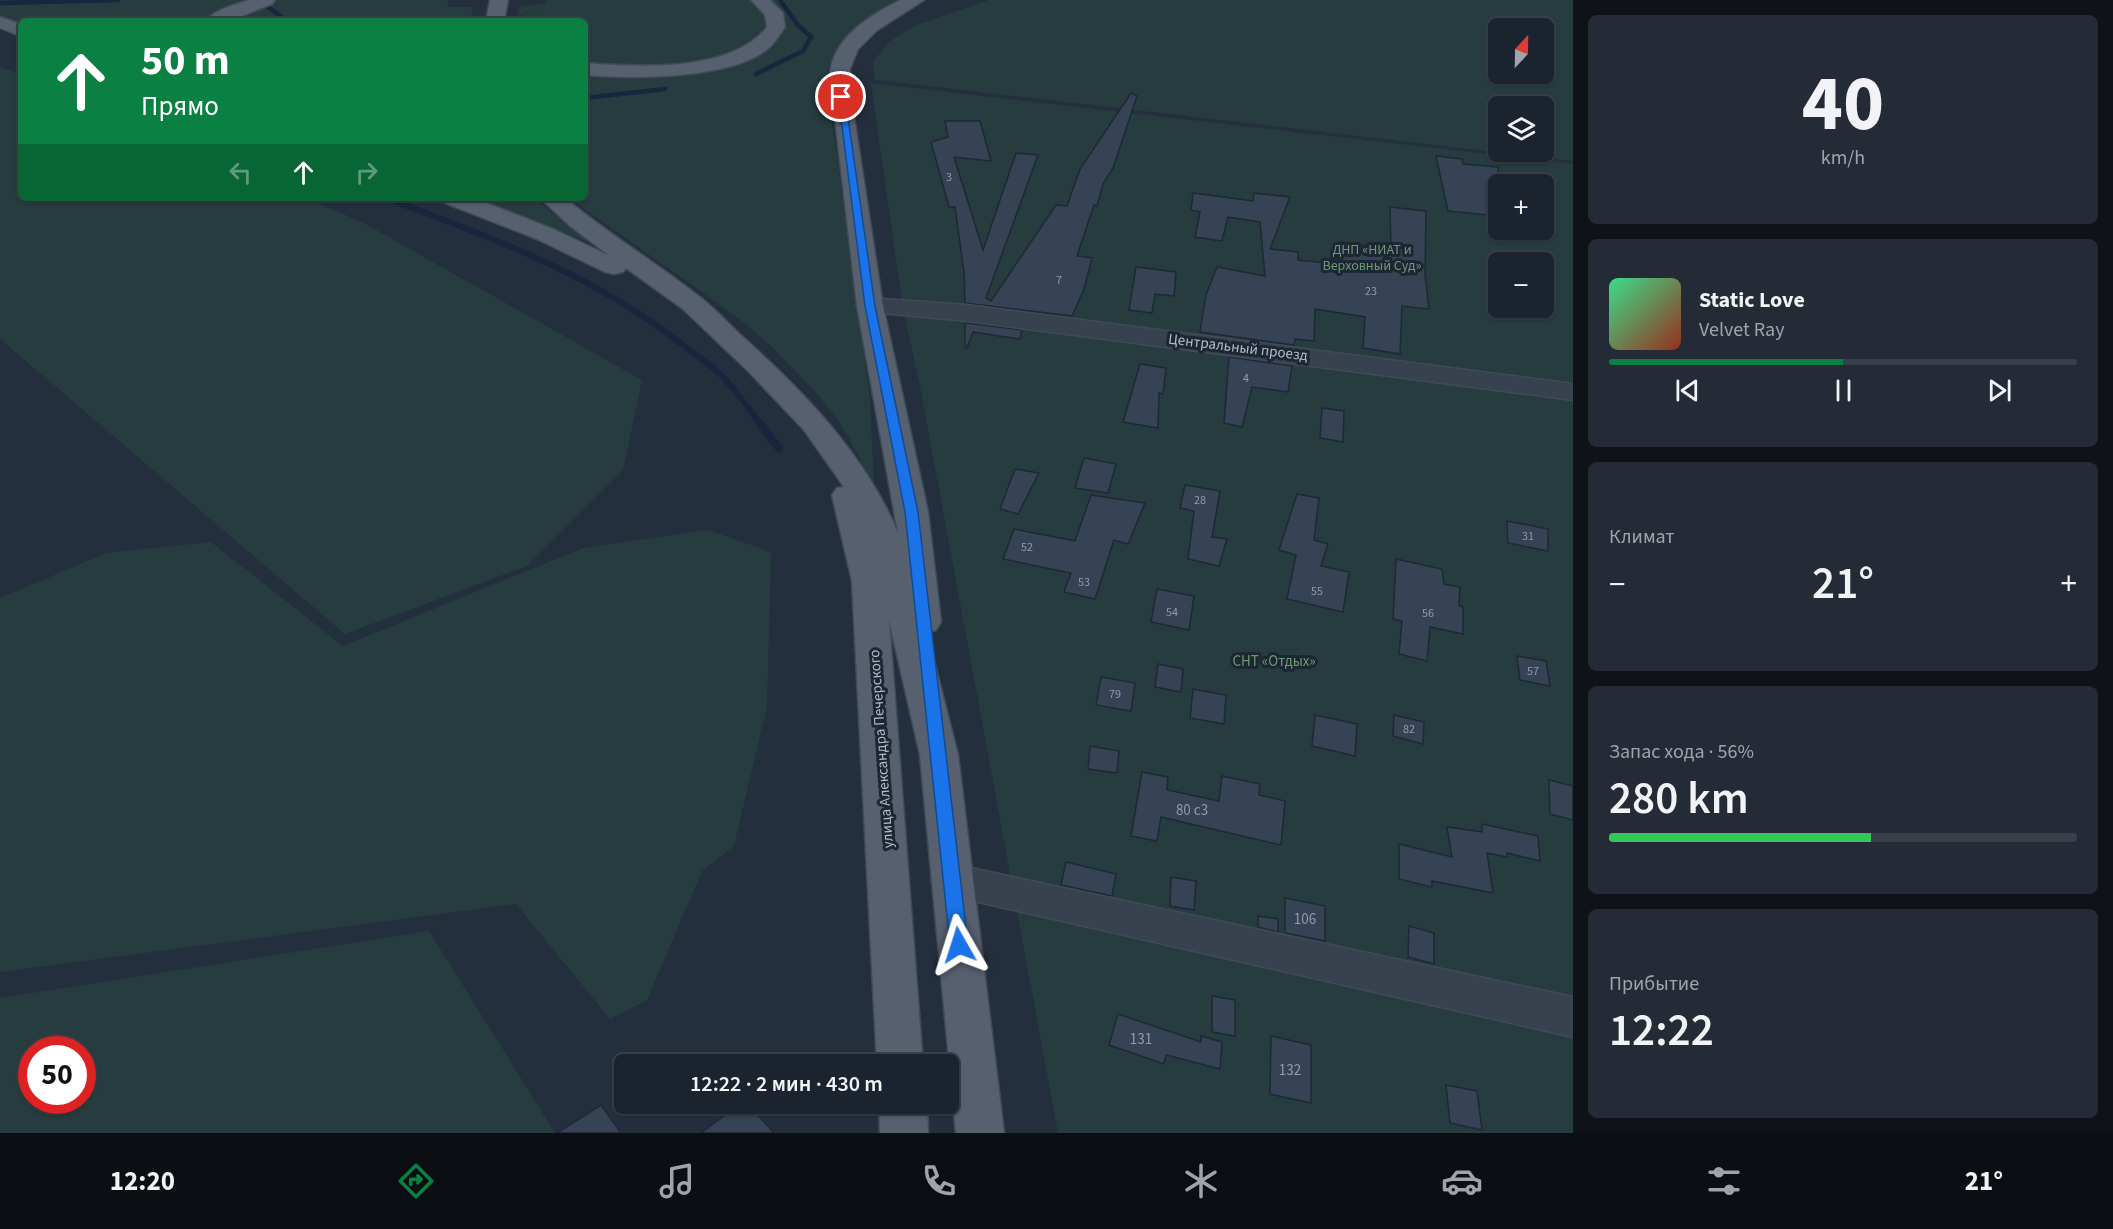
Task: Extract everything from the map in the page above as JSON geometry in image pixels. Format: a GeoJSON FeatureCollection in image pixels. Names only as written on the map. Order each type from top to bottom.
{"type":"FeatureCollection","features":[{"type":"Feature","properties":{"kind":"main road"},"geometry":{"type":"LineString","coordinates":[[221,18],[266,0]]}},
{"type":"Feature","properties":{"kind":"main road"},"geometry":{"type":"LineString","coordinates":[[588,69],[661,71],[713,64],[740,55],[764,42],[776,27],[774,13],[760,0]]}},
{"type":"Feature","properties":{"kind":"main road"},"geometry":{"type":"LineString","coordinates":[[915,0],[889,13],[863,32],[848,49],[840,69],[841,97],[870,306],[912,512],[939,755]]}},
{"type":"Feature","properties":{"kind":"main road"},"geometry":{"type":"LineString","coordinates":[[0,22],[18,29]]}},
{"type":"Feature","properties":{"kind":"main road"},"geometry":{"type":"LineString","coordinates":[[461,201],[557,239],[692,304]]}},
{"type":"Feature","properties":{"kind":"main road","name":"улица Александра Печерского"},"geometry":{"type":"LineString","coordinates":[[555,201],[578,221],[692,304],[768,375],[826,440],[850,471],[873,510],[885,540],[939,755],[980,1133]]}},
{"type":"Feature","properties":{"kind":"main road","name":"улица Александра Печерского"},"geometry":{"type":"LineString","coordinates":[[826,440],[852,507],[869,581],[899,1054]]}},
{"type":"Feature","properties":{"kind":"main road"},"geometry":{"type":"LineString","coordinates":[[903,1114],[904,1133]]}},
{"type":"Feature","properties":{"kind":"street","name":"Центральный проезд"},"geometry":{"type":"LineString","coordinates":[[870,306],[967,313],[1573,392]]}},
{"type":"Feature","properties":{"kind":"street"},"geometry":{"type":"LineString","coordinates":[[952,880],[1573,1017]]}},
{"type":"Feature","properties":{"kind":"green space"},"geometry":{"type":"Polygon","coordinates":[[[0,0],[253,0],[214,18],[18,18],[18,22],[0,16],[0,0]]]}},
{"type":"Feature","properties":{"kind":"green space"},"geometry":{"type":"Polygon","coordinates":[[[274,0],[449,0],[447,7],[473,7],[471,18],[230,18],[274,0]]]}},
{"type":"Feature","properties":{"kind":"green space"},"geometry":{"type":"Polygon","coordinates":[[[547,0],[751,0],[766,13],[768,26],[756,41],[736,52],[712,59],[685,64],[588,65],[588,18],[517,18],[548,6],[517,16],[520,6],[545,4],[547,0]]]}},
{"type":"Feature","properties":{"kind":"green space"},"geometry":{"type":"Polygon","coordinates":[[[769,0],[902,0],[864,21],[844,40],[836,51],[826,78],[870,398],[874,487],[839,422],[816,392],[771,346],[738,318],[573,201],[588,201],[588,74],[617,76],[761,53],[776,41],[784,28],[782,14],[769,0]]]}},
{"type":"Feature","properties":{"kind":"green space"},"geometry":{"type":"Polygon","coordinates":[[[989,0],[1573,0],[1573,161],[1554,159],[1554,96],[1488,96],[1488,151],[875,80],[873,62],[889,42],[916,25],[989,0]]]}},
{"type":"Feature","properties":{"kind":"green space"},"geometry":{"type":"Polygon","coordinates":[[[0,67],[18,74],[18,201],[312,201],[362,222],[642,380],[623,470],[527,566],[345,634],[0,339],[0,67]]]}},
{"type":"Feature","properties":{"kind":"green space","name":"СНТ «Отдых»"},"geometry":{"type":"Polygon","coordinates":[[[871,83],[1488,154],[1488,162],[1573,164],[1573,1133],[1058,1133],[920,386],[903,308],[871,83]]]}},
{"type":"Feature","properties":{"kind":"green space"},"geometry":{"type":"Polygon","coordinates":[[[482,201],[538,201],[590,243],[482,201]]]}},
{"type":"Feature","properties":{"kind":"green space"},"geometry":{"type":"Polygon","coordinates":[[[708,530],[771,552],[767,706],[734,846],[702,871],[647,1000],[610,1019],[516,904],[0,972],[0,598],[106,553],[211,542],[343,646],[583,548],[708,530]]]}},
{"type":"Feature","properties":{"kind":"green space"},"geometry":{"type":"Polygon","coordinates":[[[429,931],[555,1133],[0,1133],[0,998],[429,931]]]}},
{"type":"Feature","properties":{"kind":"building"},"geometry":{"type":"Polygon","coordinates":[[[1131,93],[1137,96],[1113,168],[1103,184],[1097,206],[1094,205],[1077,256],[1092,258],[1084,289],[1072,316],[965,303],[964,272],[955,207],[949,207],[931,142],[948,137],[945,121],[980,121],[991,161],[954,157],[983,250],[1016,153],[1038,155],[986,298],[991,301],[1056,205],[1067,206],[1080,169],[1131,93]]]}},
{"type":"Feature","properties":{"kind":"building"},"geometry":{"type":"Polygon","coordinates":[[[1436,156],[1462,159],[1463,164],[1498,167],[1498,174],[1488,174],[1488,215],[1448,211],[1436,156]]]}},
{"type":"Feature","properties":{"kind":"building"},"geometry":{"type":"Polygon","coordinates":[[[1193,193],[1253,201],[1254,193],[1290,197],[1270,249],[1298,252],[1298,260],[1337,264],[1339,242],[1391,249],[1390,207],[1426,211],[1425,275],[1429,309],[1402,306],[1400,354],[1363,348],[1365,317],[1315,309],[1314,341],[1295,339],[1294,345],[1200,332],[1206,295],[1217,267],[1265,276],[1260,222],[1228,217],[1222,241],[1195,237],[1200,212],[1191,210],[1193,193]]]}},
{"type":"Feature","properties":{"kind":"building"},"geometry":{"type":"Polygon","coordinates":[[[1136,267],[1176,272],[1174,296],[1155,294],[1152,313],[1129,310],[1136,267]]]}},
{"type":"Feature","properties":{"kind":"building"},"geometry":{"type":"Polygon","coordinates":[[[965,323],[1022,330],[1020,339],[973,332],[965,348],[965,323]]]}},
{"type":"Feature","properties":{"kind":"building"},"geometry":{"type":"Polygon","coordinates":[[[1229,357],[1292,366],[1288,392],[1252,387],[1242,427],[1224,423],[1229,357]]]}},
{"type":"Feature","properties":{"kind":"building"},"geometry":{"type":"Polygon","coordinates":[[[1140,364],[1166,368],[1163,394],[1159,393],[1158,428],[1123,422],[1140,364]]]}},
{"type":"Feature","properties":{"kind":"building"},"geometry":{"type":"Polygon","coordinates":[[[1322,408],[1344,411],[1343,442],[1320,438],[1322,408]]]}},
{"type":"Feature","properties":{"kind":"building"},"geometry":{"type":"Polygon","coordinates":[[[1084,458],[1116,464],[1108,493],[1075,488],[1084,458]]]}},
{"type":"Feature","properties":{"kind":"building"},"geometry":{"type":"Polygon","coordinates":[[[1015,469],[1039,473],[1018,514],[1000,509],[1015,469]]]}},
{"type":"Feature","properties":{"kind":"building"},"geometry":{"type":"Polygon","coordinates":[[[1185,485],[1220,491],[1212,537],[1227,539],[1219,566],[1188,559],[1194,511],[1180,508],[1185,485]]]}},
{"type":"Feature","properties":{"kind":"building"},"geometry":{"type":"Polygon","coordinates":[[[1297,494],[1319,498],[1314,540],[1328,544],[1321,566],[1349,572],[1343,612],[1287,599],[1296,555],[1279,550],[1297,494]]]}},
{"type":"Feature","properties":{"kind":"building"},"geometry":{"type":"Polygon","coordinates":[[[1091,495],[1145,503],[1128,544],[1114,540],[1095,599],[1064,592],[1071,573],[1003,559],[1014,529],[1075,541],[1091,495]]]}},
{"type":"Feature","properties":{"kind":"building"},"geometry":{"type":"Polygon","coordinates":[[[1507,521],[1548,529],[1548,551],[1508,543],[1507,521]]]}},
{"type":"Feature","properties":{"kind":"building"},"geometry":{"type":"Polygon","coordinates":[[[1396,559],[1442,569],[1444,584],[1460,587],[1459,606],[1463,607],[1463,634],[1430,627],[1427,661],[1399,654],[1402,621],[1393,619],[1396,559]]]}},
{"type":"Feature","properties":{"kind":"building"},"geometry":{"type":"Polygon","coordinates":[[[1157,589],[1194,596],[1189,630],[1151,622],[1157,589]]]}},
{"type":"Feature","properties":{"kind":"building"},"geometry":{"type":"Polygon","coordinates":[[[1517,656],[1546,661],[1550,686],[1520,680],[1517,656]]]}},
{"type":"Feature","properties":{"kind":"building"},"geometry":{"type":"Polygon","coordinates":[[[1158,664],[1183,669],[1181,692],[1155,687],[1158,664]]]}},
{"type":"Feature","properties":{"kind":"building"},"geometry":{"type":"Polygon","coordinates":[[[1101,677],[1135,683],[1131,711],[1096,705],[1101,677]]]}},
{"type":"Feature","properties":{"kind":"building"},"geometry":{"type":"Polygon","coordinates":[[[1193,689],[1226,695],[1224,724],[1190,718],[1193,689]]]}},
{"type":"Feature","properties":{"kind":"building"},"geometry":{"type":"Polygon","coordinates":[[[1315,715],[1357,724],[1355,756],[1312,746],[1315,715]]]}},
{"type":"Feature","properties":{"kind":"building"},"geometry":{"type":"Polygon","coordinates":[[[1394,715],[1424,722],[1423,744],[1393,736],[1394,715]]]}},
{"type":"Feature","properties":{"kind":"building"},"geometry":{"type":"Polygon","coordinates":[[[1090,746],[1119,751],[1117,773],[1088,769],[1090,746]]]}},
{"type":"Feature","properties":{"kind":"building"},"geometry":{"type":"Polygon","coordinates":[[[1142,772],[1168,777],[1167,790],[1219,801],[1222,776],[1260,784],[1259,795],[1285,801],[1281,845],[1161,817],[1157,841],[1131,836],[1142,772]]]}},
{"type":"Feature","properties":{"kind":"building"},"geometry":{"type":"Polygon","coordinates":[[[1549,780],[1573,786],[1573,820],[1550,814],[1549,780]]]}},
{"type":"Feature","properties":{"kind":"building"},"geometry":{"type":"Polygon","coordinates":[[[1482,824],[1538,836],[1540,861],[1507,853],[1507,857],[1487,853],[1493,893],[1432,881],[1432,887],[1399,879],[1399,844],[1452,857],[1447,827],[1482,832],[1482,824]]]}},
{"type":"Feature","properties":{"kind":"building"},"geometry":{"type":"Polygon","coordinates":[[[1066,862],[1116,874],[1112,896],[1061,885],[1066,862]]]}},
{"type":"Feature","properties":{"kind":"building"},"geometry":{"type":"Polygon","coordinates":[[[1171,877],[1196,881],[1194,910],[1170,906],[1171,877]]]}},
{"type":"Feature","properties":{"kind":"building"},"geometry":{"type":"Polygon","coordinates":[[[1285,898],[1325,906],[1325,941],[1285,933],[1285,898]]]}},
{"type":"Feature","properties":{"kind":"building"},"geometry":{"type":"Polygon","coordinates":[[[1258,916],[1278,919],[1278,932],[1258,927],[1258,916]]]}},
{"type":"Feature","properties":{"kind":"building"},"geometry":{"type":"Polygon","coordinates":[[[1409,926],[1434,933],[1434,964],[1408,957],[1409,926]]]}},
{"type":"Feature","properties":{"kind":"building"},"geometry":{"type":"Polygon","coordinates":[[[1212,996],[1235,1000],[1235,1036],[1212,1032],[1212,996]]]}},
{"type":"Feature","properties":{"kind":"building"},"geometry":{"type":"Polygon","coordinates":[[[1118,1014],[1201,1042],[1201,1036],[1222,1042],[1220,1069],[1166,1055],[1164,1064],[1109,1045],[1118,1014]]]}},
{"type":"Feature","properties":{"kind":"building"},"geometry":{"type":"Polygon","coordinates":[[[1271,1036],[1311,1045],[1311,1103],[1270,1094],[1271,1036]]]}},
{"type":"Feature","properties":{"kind":"building"},"geometry":{"type":"Polygon","coordinates":[[[1446,1085],[1477,1091],[1482,1130],[1450,1123],[1446,1085]]]}},
{"type":"Feature","properties":{"kind":"building"},"geometry":{"type":"Polygon","coordinates":[[[601,1105],[621,1133],[557,1133],[601,1105]]]}},
{"type":"Feature","properties":{"kind":"building"},"geometry":{"type":"Polygon","coordinates":[[[727,1114],[757,1114],[774,1133],[701,1133],[727,1114]]]}},
{"type":"Feature","properties":{"kind":"waterway"},"geometry":{"type":"LineString","coordinates":[[0,3],[118,0]]}},
{"type":"Feature","properties":{"kind":"waterway"},"geometry":{"type":"LineString","coordinates":[[756,74],[803,51],[811,37],[797,24],[780,0]]}},
{"type":"Feature","properties":{"kind":"waterway"},"geometry":{"type":"LineString","coordinates":[[268,7],[283,18]]}},
{"type":"Feature","properties":{"kind":"waterway"},"geometry":{"type":"LineString","coordinates":[[588,98],[665,89]]}},
{"type":"Feature","properties":{"kind":"waterway"},"geometry":{"type":"LineString","coordinates":[[394,201],[503,243],[614,298],[649,320],[713,368],[733,388],[762,426]]}},
{"type":"Feature","properties":{"kind":"waterway"},"geometry":{"type":"LineString","coordinates":[[761,425],[779,448]]}},
{"type":"Feature","properties":{"kind":"route"},"geometry":{"type":"LineString","coordinates":[[841,97],[870,306],[912,512],[959,945]]}},
{"type":"Feature","properties":{"kind":"park label","name":"ДНП «НИАТ и Верховный Суд»"},"geometry":{"type":"Point","coordinates":[1372,258]}}]}
